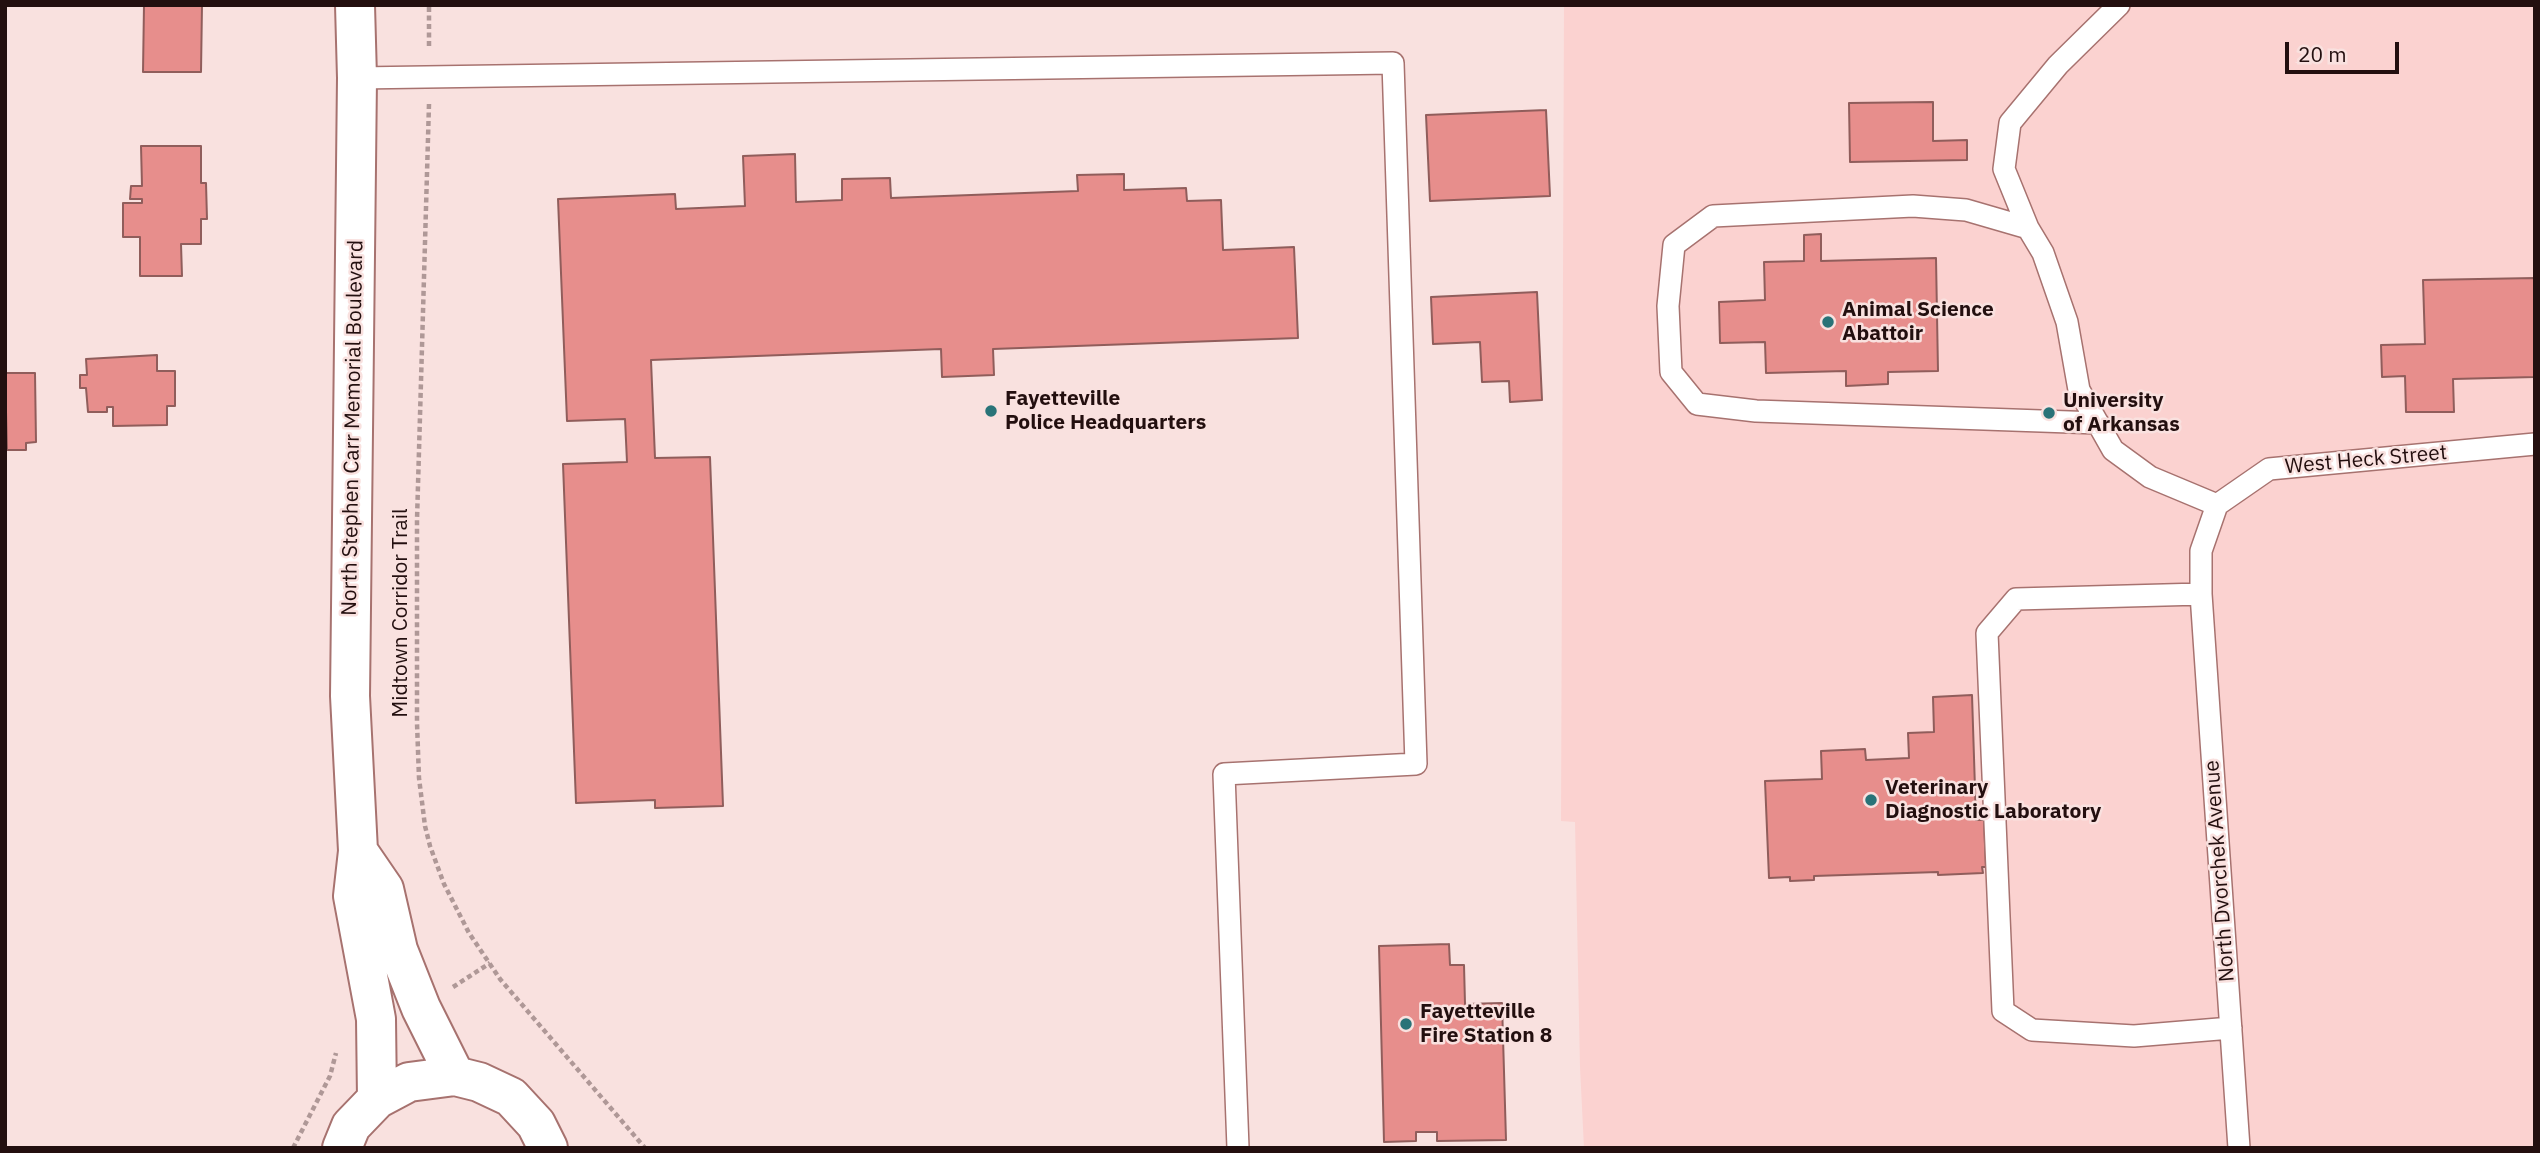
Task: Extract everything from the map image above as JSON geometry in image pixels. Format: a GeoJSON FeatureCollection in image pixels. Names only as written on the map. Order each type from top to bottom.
{"type":"FeatureCollection","features":[{"type":"Feature","properties":{"kind":"street","name":"North Stephen Carr Memorial Boulevard"},"geometry":{"type":"LineString","coordinates":[[355,5],[357,78],[350,696],[358,851],[353,895],[376,1019],[377,1099]]}},
{"type":"Feature","properties":{"kind":"street"},"geometry":{"type":"LineString","coordinates":[[358,851],[384,889],[398,950],[421,1008],[455,1076]]}},
{"type":"Feature","properties":{"kind":"street"},"geometry":{"type":"LineString","coordinates":[[342,1148],[351,1126],[377,1099],[409,1082],[455,1076],[480,1082],[511,1097],[536,1124],[548,1148]]}},
{"type":"Feature","properties":{"kind":"lane"},"geometry":{"type":"LineString","coordinates":[[2119,5],[2057,65],[2010,123],[2004,169],[2028,228],[2043,253],[2067,322],[2079,390],[2113,450],[2150,477],[2217,505],[2201,551],[2201,594],[2016,599],[1987,633],[2003,1011],[2032,1031],[2134,1036],[2231,1028]]}},
{"type":"Feature","properties":{"kind":"lane"},"geometry":{"type":"LineString","coordinates":[[357,78],[1393,63],[1416,764],[1224,774],[1238,1148]]}},
{"type":"Feature","properties":{"kind":"lane"},"geometry":{"type":"LineString","coordinates":[[2028,228],[1966,210],[1913,206],[1713,216],[1674,244],[1668,306],[1671,372],[1697,404],[1756,411],[2098,424]]}},
{"type":"Feature","properties":{"kind":"lane","name":"West Heck Street"},"geometry":{"type":"LineString","coordinates":[[2217,505],[2269,469],[2535,444]]}},
{"type":"Feature","properties":{"kind":"lane","name":"North Dvorchek Avenue"},"geometry":{"type":"LineString","coordinates":[[2201,594],[2239,1148]]}},
{"type":"Feature","properties":{"kind":"path","name":"Midtown Corridor Trail"},"geometry":{"type":"LineString","coordinates":[[429,5],[417,520],[417,723],[419,778],[425,826],[444,884],[469,933],[500,979],[645,1148]]}},
{"type":"Feature","properties":{"kind":"path"},"geometry":{"type":"LineString","coordinates":[[293,1148],[330,1076],[338,1042]]}},
{"type":"Feature","properties":{"kind":"shaded area","name":"University of Arkansas"},"geometry":{"type":"Polygon","coordinates":[[[1564,5],[2535,5],[2535,1148],[1584,1148],[1575,822],[1561,821],[1564,5]]]}},
{"type":"Feature","properties":{"kind":"building"},"geometry":{"type":"Polygon","coordinates":[[[144,5],[202,5],[201,72],[143,72],[144,5]]]}},
{"type":"Feature","properties":{"kind":"building"},"geometry":{"type":"Polygon","coordinates":[[[1933,102],[1933,141],[1967,140],[1967,160],[1850,162],[1849,103],[1933,102]]]}},
{"type":"Feature","properties":{"kind":"building"},"geometry":{"type":"Polygon","coordinates":[[[1546,110],[1550,196],[1430,201],[1426,115],[1546,110]]]}},
{"type":"Feature","properties":{"kind":"building"},"geometry":{"type":"Polygon","coordinates":[[[141,146],[201,146],[201,183],[206,183],[207,219],[201,219],[201,244],[181,244],[182,276],[140,276],[140,237],[123,237],[123,203],[142,203],[142,199],[130,199],[131,186],[142,186],[141,146]]]}},
{"type":"Feature","properties":{"kind":"building"},"geometry":{"type":"Polygon","coordinates":[[[795,154],[796,202],[842,200],[842,179],[890,178],[891,198],[1078,191],[1077,175],[1124,174],[1124,190],[1186,188],[1187,201],[1221,200],[1223,250],[1294,247],[1298,338],[993,349],[994,375],[942,377],[941,349],[651,360],[655,458],[710,457],[723,806],[655,808],[655,800],[576,803],[563,464],[627,462],[625,419],[567,421],[558,199],[675,194],[676,209],[745,206],[743,156],[795,154]]]}},
{"type":"Feature","properties":{"kind":"building","name":"Animal Science Abattoir"},"geometry":{"type":"Polygon","coordinates":[[[1821,234],[1821,261],[1936,258],[1938,371],[1888,372],[1888,384],[1846,386],[1846,371],[1766,373],[1765,342],[1720,343],[1719,302],[1765,300],[1764,262],[1804,261],[1804,235],[1821,234]]]}},
{"type":"Feature","properties":{"kind":"building"},"geometry":{"type":"Polygon","coordinates":[[[2535,278],[2535,377],[2453,379],[2454,412],[2406,412],[2405,376],[2382,377],[2381,345],[2425,344],[2423,280],[2535,278]]]}},
{"type":"Feature","properties":{"kind":"building"},"geometry":{"type":"Polygon","coordinates":[[[1537,292],[1542,400],[1510,402],[1509,381],[1482,382],[1480,342],[1433,344],[1431,297],[1537,292]]]}},
{"type":"Feature","properties":{"kind":"building"},"geometry":{"type":"Polygon","coordinates":[[[157,355],[157,371],[175,371],[175,406],[167,406],[167,425],[113,426],[113,407],[107,407],[107,412],[88,412],[86,388],[80,388],[80,375],[87,375],[86,359],[157,355]]]}},
{"type":"Feature","properties":{"kind":"building"},"geometry":{"type":"Polygon","coordinates":[[[5,373],[35,373],[36,442],[26,443],[26,450],[7,450],[5,373]]]}},
{"type":"Feature","properties":{"kind":"building","name":"Veterinary Diagnostic Laboratory"},"geometry":{"type":"Polygon","coordinates":[[[1972,695],[1976,820],[1984,820],[1986,867],[1982,867],[1983,873],[1814,876],[1814,880],[1790,881],[1790,877],[1769,878],[1765,781],[1822,779],[1821,751],[1865,749],[1866,760],[1909,758],[1908,733],[1934,732],[1933,697],[1972,695]]]}},
{"type":"Feature","properties":{"kind":"building"},"geometry":{"type":"Polygon","coordinates":[[[1449,944],[1450,965],[1464,965],[1465,1004],[1502,1003],[1506,1140],[1437,1141],[1437,1132],[1416,1132],[1416,1141],[1384,1142],[1379,946],[1449,944]]]}},
{"type":"Feature","properties":{"kind":"place","name":"Animal Science Abattoir"},"geometry":{"type":"Point","coordinates":[1828,322]}},
{"type":"Feature","properties":{"kind":"place","name":"Fayetteville Police Headquarters"},"geometry":{"type":"Point","coordinates":[991,411]}},
{"type":"Feature","properties":{"kind":"place","name":"University of Arkansas"},"geometry":{"type":"Point","coordinates":[2049,413]}},
{"type":"Feature","properties":{"kind":"place","name":"Veterinary Diagnostic Laboratory"},"geometry":{"type":"Point","coordinates":[1871,800]}},
{"type":"Feature","properties":{"kind":"place","name":"Fayetteville Fire Station 8"},"geometry":{"type":"Point","coordinates":[1406,1024]}}]}
